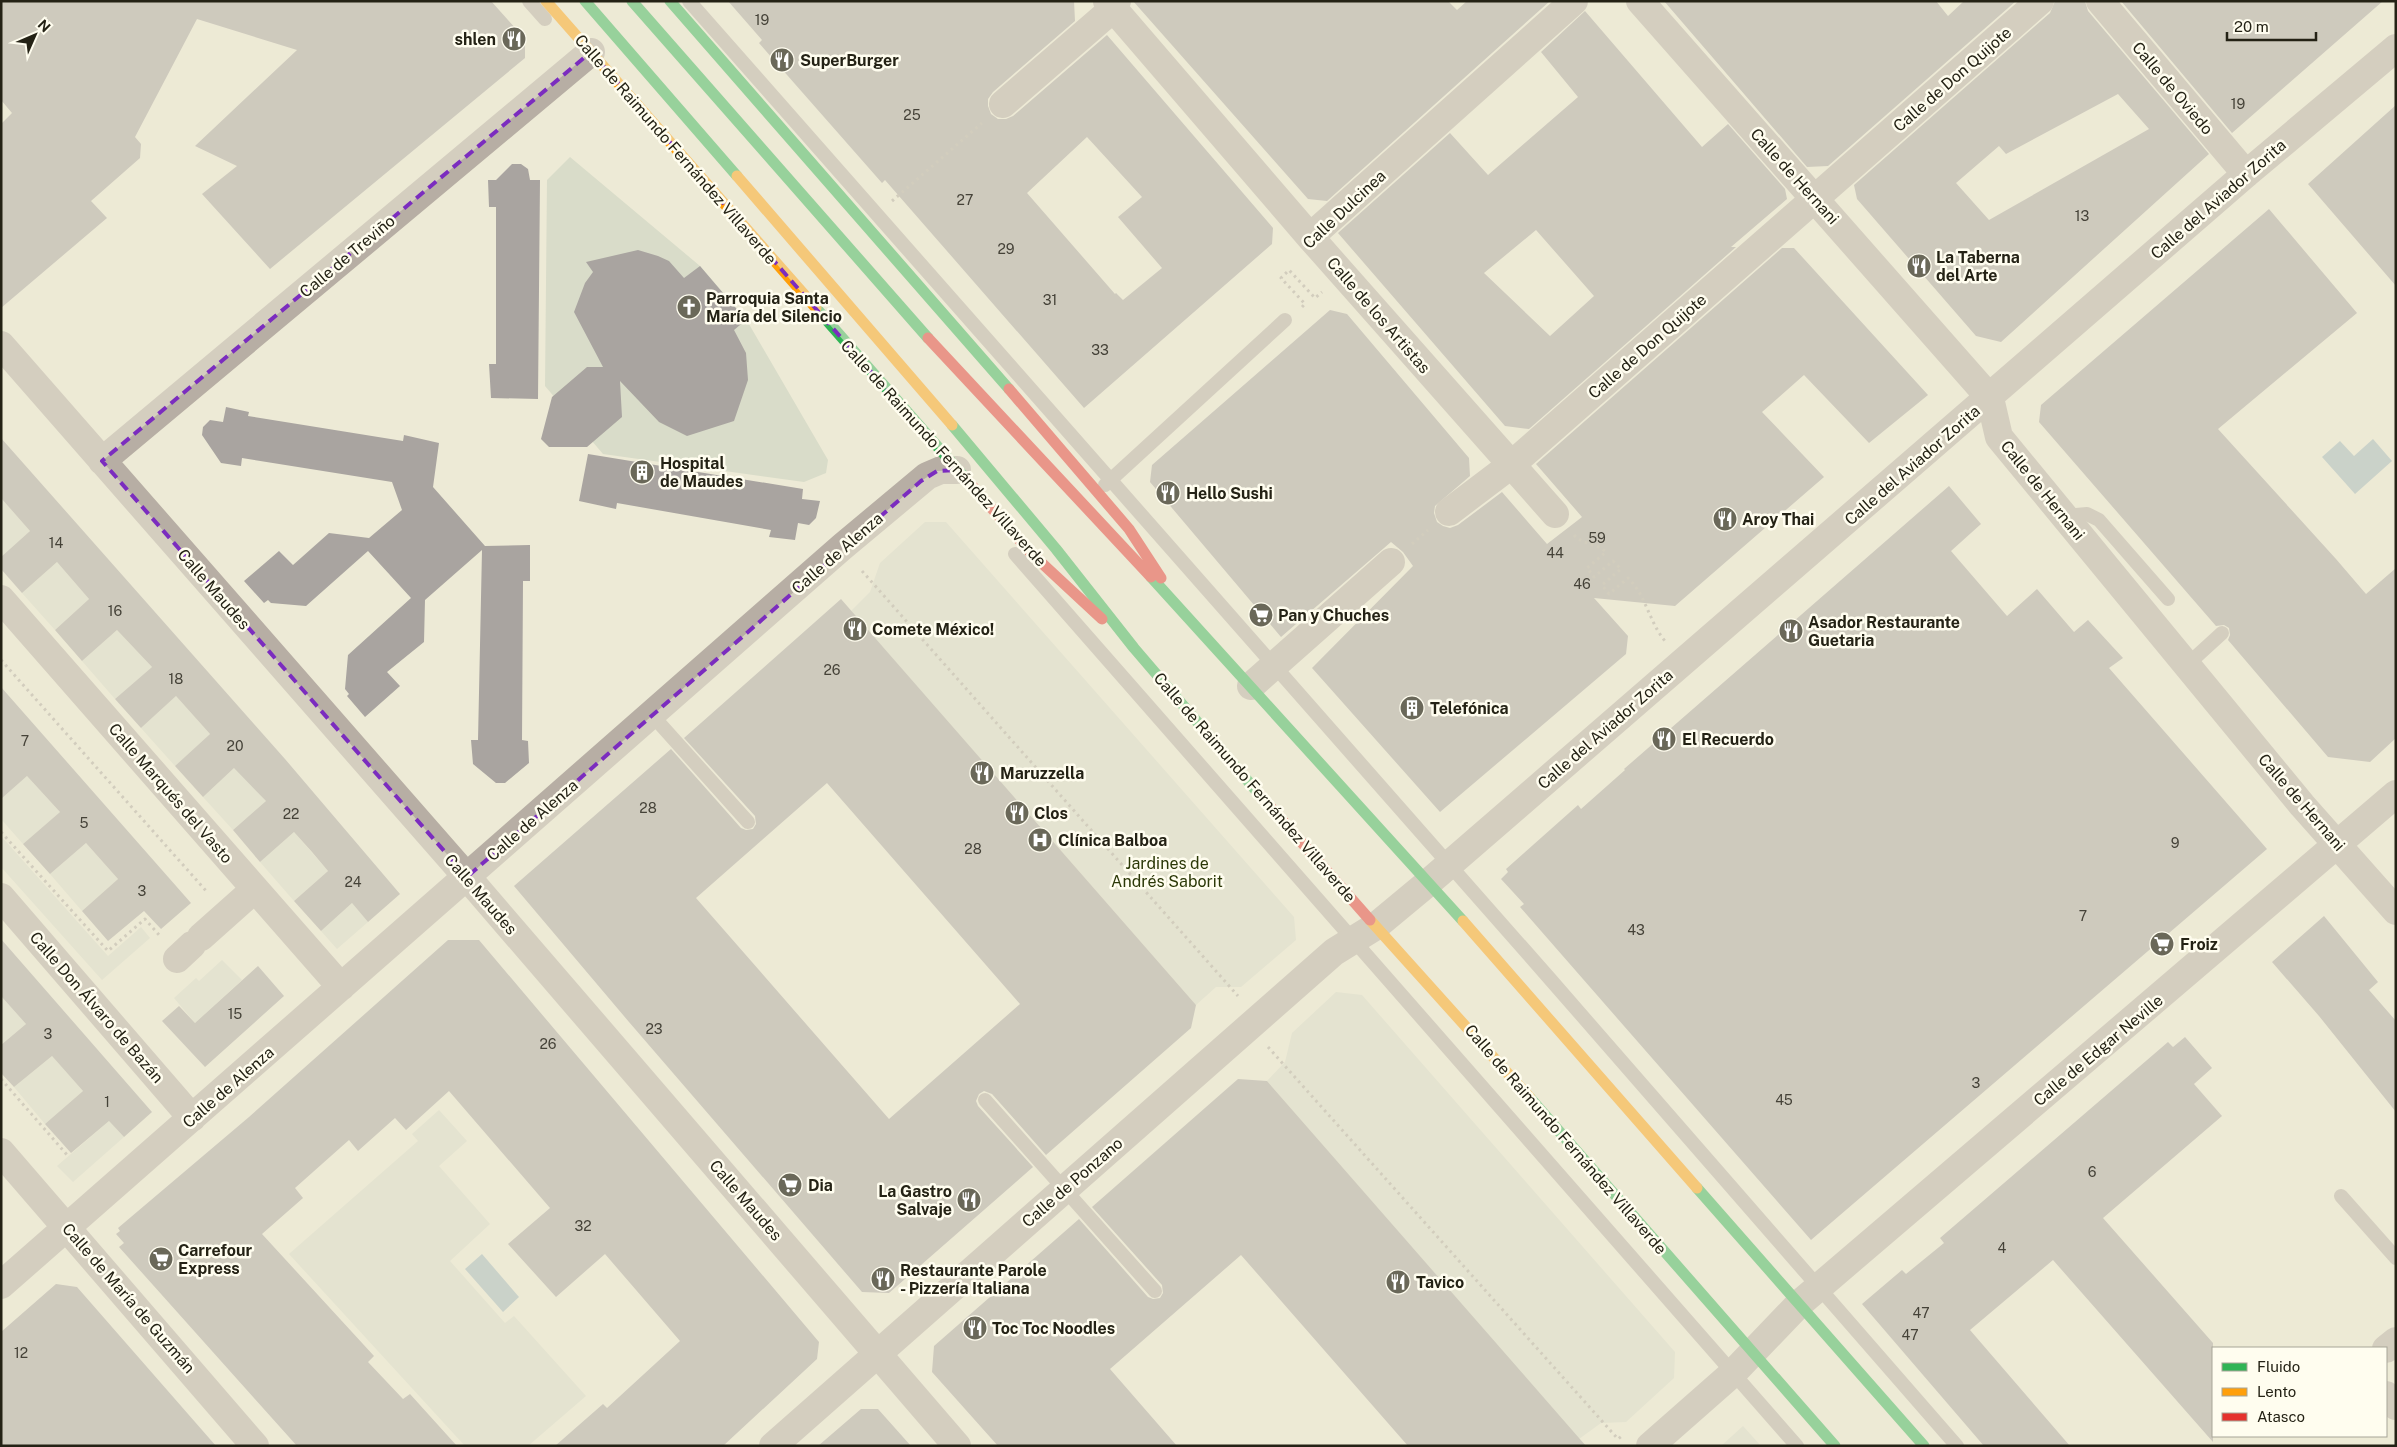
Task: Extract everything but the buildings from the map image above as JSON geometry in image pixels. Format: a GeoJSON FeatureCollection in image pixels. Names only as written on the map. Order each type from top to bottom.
{"type":"FeatureCollection","features":[{"type":"Feature","properties":{"kind":"main road","name":"Calle de Raimundo Fernández Villaverde"},"geometry":{"type":"LineString","coordinates":[[546,1],[586,56]]}},
{"type":"Feature","properties":{"kind":"main road","name":"Calle de Raimundo Fernández Villaverde"},"geometry":{"type":"LineString","coordinates":[[585,1],[879,339],[1056,549],[1134,648],[1310,853],[1565,1136],[1835,1446]]}},
{"type":"Feature","properties":{"kind":"main road"},"geometry":{"type":"LineString","coordinates":[[632,1],[961,376],[1181,609],[1809,1296],[1924,1446]]}},
{"type":"Feature","properties":{"kind":"main road"},"geometry":{"type":"LineString","coordinates":[[670,1],[1098,491],[1129,529],[1181,609]]}},
{"type":"Feature","properties":{"kind":"main road","name":"Calle de Raimundo Fernández Villaverde"},"geometry":{"type":"LineString","coordinates":[[949,470],[1032,554],[1134,648]]}},
{"type":"Feature","properties":{"kind":"street","name":"Calle Dulcinea"},"geometry":{"type":"LineString","coordinates":[[1310,237],[1574,1]]}},
{"type":"Feature","properties":{"kind":"street","name":"Calle de Hernani"},"geometry":{"type":"LineString","coordinates":[[1640,1],[1990,398],[2000,437],[2302,805],[2396,911]]}},
{"type":"Feature","properties":{"kind":"street","name":"Calle de Don Quijote"},"geometry":{"type":"LineString","coordinates":[[1449,512],[1511,465],[2040,1]]}},
{"type":"Feature","properties":{"kind":"street","name":"Calle de Oviedo"},"geometry":{"type":"LineString","coordinates":[[2100,1],[2246,174]]}},
{"type":"Feature","properties":{"kind":"street","name":"Calle de los Artistas"},"geometry":{"type":"LineString","coordinates":[[1112,3],[1310,237],[1555,514]]}},
{"type":"Feature","properties":{"kind":"street"},"geometry":{"type":"LineString","coordinates":[[1003,104],[1112,3]]}},
{"type":"Feature","properties":{"kind":"street","name":"Calle del Aviador Zorita"},"geometry":{"type":"LineString","coordinates":[[1429,882],[1990,398],[2246,174],[2396,48]]}},
{"type":"Feature","properties":{"kind":"street","name":"Calle de Treviño"},"geometry":{"type":"LineString","coordinates":[[102,461],[586,56]]}},
{"type":"Feature","properties":{"kind":"street","name":"Calle Maudes"},"geometry":{"type":"LineString","coordinates":[[1,345],[467,878],[957,1446]]}},
{"type":"Feature","properties":{"kind":"street","name":"Calle de Alenza"},"geometry":{"type":"LineString","coordinates":[[1,1285],[906,493],[927,476],[949,470]]}},
{"type":"Feature","properties":{"kind":"street"},"geometry":{"type":"LineString","coordinates":[[1251,686],[1391,562]]}},
{"type":"Feature","properties":{"kind":"street","name":"Calle Marqués del Vasto"},"geometry":{"type":"LineString","coordinates":[[1,599],[341,987]]}},
{"type":"Feature","properties":{"kind":"street","name":"Calle de Edgar Neville"},"geometry":{"type":"LineString","coordinates":[[1809,1296],[2396,794]]}},
{"type":"Feature","properties":{"kind":"street"},"geometry":{"type":"LineString","coordinates":[[1376,926],[1429,882]]}},
{"type":"Feature","properties":{"kind":"street"},"geometry":{"type":"LineString","coordinates":[[190,947],[255,889]]}},
{"type":"Feature","properties":{"kind":"street","name":"Calle Don Álvaro de Bazán"},"geometry":{"type":"LineString","coordinates":[[1,897],[192,1118]]}},
{"type":"Feature","properties":{"kind":"street","name":"Calle de Ponzano"},"geometry":{"type":"LineString","coordinates":[[773,1446],[1334,952],[1376,926]]}},
{"type":"Feature","properties":{"kind":"street","name":"Calle de María de Guzmán"},"geometry":{"type":"LineString","coordinates":[[1,1152],[68,1227],[255,1446]]}},
{"type":"Feature","properties":{"kind":"street"},"geometry":{"type":"LineString","coordinates":[[1650,1446],[1733,1373],[1809,1296]]}},
{"type":"Feature","properties":{"kind":"street"},"geometry":{"type":"LineString","coordinates":[[2387,1396],[2396,1406]]}},
{"type":"Feature","properties":{"kind":"lane"},"geometry":{"type":"LineString","coordinates":[[529,1],[586,56],[949,470],[1353,939],[1797,1446]]}},
{"type":"Feature","properties":{"kind":"lane"},"geometry":{"type":"LineString","coordinates":[[689,1],[1449,864],[1809,1296],[1957,1446]]}},
{"type":"Feature","properties":{"kind":"lane"},"geometry":{"type":"LineString","coordinates":[[1098,491],[1285,320]]}},
{"type":"Feature","properties":{"kind":"lane"},"geometry":{"type":"LineString","coordinates":[[2065,516],[2088,514],[2099,520],[2168,599]]}},
{"type":"Feature","properties":{"kind":"lane"},"geometry":{"type":"LineString","coordinates":[[2187,665],[2222,633]]}},
{"type":"Feature","properties":{"kind":"lane"},"geometry":{"type":"LineString","coordinates":[[652,715],[748,822]]}},
{"type":"Feature","properties":{"kind":"lane"},"geometry":{"type":"LineString","coordinates":[[985,1100],[1155,1291]]}},
{"type":"Feature","properties":{"kind":"lane"},"geometry":{"type":"LineString","coordinates":[[2342,1196],[2396,1258]]}},
{"type":"Feature","properties":{"kind":"path"},"geometry":{"type":"LineString","coordinates":[[899,195],[978,126]]}},
{"type":"Feature","properties":{"kind":"path"},"geometry":{"type":"LineString","coordinates":[[1285,320],[1305,304],[1281,278],[1290,270],[1315,298],[1323,291],[1317,284]]}},
{"type":"Feature","properties":{"kind":"path"},"geometry":{"type":"LineString","coordinates":[[1391,562],[1449,512]]}},
{"type":"Feature","properties":{"kind":"path"},"geometry":{"type":"LineString","coordinates":[[1602,548],[1606,552],[1587,568],[1594,576],[1613,561],[1621,569],[1602,585],[1610,594],[1628,578],[1636,585],[1656,630],[1683,662]]}},
{"type":"Feature","properties":{"kind":"path"},"geometry":{"type":"LineString","coordinates":[[862,571],[1238,996]]}},
{"type":"Feature","properties":{"kind":"path"},"geometry":{"type":"LineString","coordinates":[[1,660],[227,914]]}},
{"type":"Feature","properties":{"kind":"path"},"geometry":{"type":"LineString","coordinates":[[1,832],[108,951],[145,919],[160,936],[165,932]]}},
{"type":"Feature","properties":{"kind":"path"},"geometry":{"type":"LineString","coordinates":[[1267,1046],[1618,1439]]}},
{"type":"Feature","properties":{"kind":"path"},"geometry":{"type":"LineString","coordinates":[[1,1079],[68,1156]]}},
{"type":"Feature","properties":{"kind":"highlighted area"},"geometry":{"type":"Polygon","coordinates":[[[591,52],[957,470],[937,471],[921,481],[467,877],[102,461],[591,52]]]}},
{"type":"Feature","properties":{"kind":"green space"},"geometry":{"type":"Polygon","coordinates":[[[570,157],[700,266],[746,319],[828,460],[826,473],[804,482],[603,454],[545,386],[547,180],[570,157]]]}},
{"type":"Feature","properties":{"kind":"green space"},"geometry":{"type":"Polygon","coordinates":[[[1,498],[30,531],[1,557],[1,498]]]}},
{"type":"Feature","properties":{"kind":"green space","name":"Jardines de Andrés Saborit"},"geometry":{"type":"Polygon","coordinates":[[[925,522],[946,522],[1294,917],[1296,940],[1241,987],[1216,987],[1196,1005],[851,611],[870,592],[880,563],[925,522]]]}},
{"type":"Feature","properties":{"kind":"green space"},"geometry":{"type":"Polygon","coordinates":[[[57,562],[89,599],[55,630],[22,593],[57,562]]]}},
{"type":"Feature","properties":{"kind":"green space"},"geometry":{"type":"Polygon","coordinates":[[[117,630],[152,667],[115,699],[82,661],[117,630]]]}},
{"type":"Feature","properties":{"kind":"green space"},"geometry":{"type":"Polygon","coordinates":[[[176,696],[210,734],[175,766],[141,728],[176,696]]]}},
{"type":"Feature","properties":{"kind":"green space"},"geometry":{"type":"Polygon","coordinates":[[[235,767],[266,801],[233,830],[203,797],[235,767]]]}},
{"type":"Feature","properties":{"kind":"green space"},"geometry":{"type":"Polygon","coordinates":[[[27,776],[60,812],[23,844],[1,819],[1,799],[27,776]]]}},
{"type":"Feature","properties":{"kind":"green space"},"geometry":{"type":"Polygon","coordinates":[[[294,832],[328,871],[294,901],[260,862],[294,832]]]}},
{"type":"Feature","properties":{"kind":"green space"},"geometry":{"type":"Polygon","coordinates":[[[1,836],[108,956],[141,927],[150,938],[102,980],[1,867],[1,836]]]}},
{"type":"Feature","properties":{"kind":"green space"},"geometry":{"type":"Polygon","coordinates":[[[86,843],[118,879],[82,911],[50,874],[86,843]]]}},
{"type":"Feature","properties":{"kind":"green space"},"geometry":{"type":"Polygon","coordinates":[[[352,903],[368,922],[337,949],[321,931],[352,903]]]}},
{"type":"Feature","properties":{"kind":"green space"},"geometry":{"type":"Polygon","coordinates":[[[222,960],[242,980],[195,1023],[174,998],[196,978],[199,981],[222,960]]]}},
{"type":"Feature","properties":{"kind":"green space"},"geometry":{"type":"Polygon","coordinates":[[[1336,992],[1362,995],[1675,1352],[1674,1378],[1626,1422],[1601,1423],[1579,1439],[1267,1081],[1285,1062],[1292,1033],[1336,992]]]}},
{"type":"Feature","properties":{"kind":"green space"},"geometry":{"type":"Polygon","coordinates":[[[1,996],[26,1024],[1,1045],[1,996]]]}},
{"type":"Feature","properties":{"kind":"green space"},"geometry":{"type":"Polygon","coordinates":[[[52,1056],[83,1091],[45,1124],[14,1087],[52,1056]]]}},
{"type":"Feature","properties":{"kind":"green space"},"geometry":{"type":"Polygon","coordinates":[[[439,1110],[467,1141],[439,1166],[490,1224],[450,1261],[505,1323],[514,1316],[586,1396],[528,1446],[465,1446],[289,1254],[418,1141],[412,1134],[439,1110]]]}},
{"type":"Feature","properties":{"kind":"green space"},"geometry":{"type":"Polygon","coordinates":[[[109,1121],[124,1137],[73,1182],[57,1166],[109,1121]]]}},
{"type":"Feature","properties":{"kind":"green space"},"geometry":{"type":"Polygon","coordinates":[[[1743,1426],[1761,1446],[1721,1446],[1743,1426]]]}},
{"type":"Feature","properties":{"kind":"water"},"geometry":{"type":"Polygon","coordinates":[[[2373,439],[2392,461],[2355,494],[2322,457],[2340,441],[2354,456],[2373,439]]]}},
{"type":"Feature","properties":{"kind":"water"},"geometry":{"type":"Polygon","coordinates":[[[482,1254],[519,1297],[503,1312],[465,1269],[482,1254]]]}},
{"type":"Feature","properties":{"kind":"traffic: fast"},"geometry":{"type":"LineString","coordinates":[[585,1],[737,176]]}},
{"type":"Feature","properties":{"kind":"traffic: fast"},"geometry":{"type":"LineString","coordinates":[[632,1],[928,338]]}},
{"type":"Feature","properties":{"kind":"traffic: fast"},"geometry":{"type":"LineString","coordinates":[[670,1],[1009,389]]}},
{"type":"Feature","properties":{"kind":"traffic: fast"},"geometry":{"type":"LineString","coordinates":[[816,308],[966,479]]}},
{"type":"Feature","properties":{"kind":"traffic: fast"},"geometry":{"type":"LineString","coordinates":[[952,425],[1056,549],[1134,648],[1259,794]]}},
{"type":"Feature","properties":{"kind":"traffic: fast"},"geometry":{"type":"LineString","coordinates":[[1151,577],[1463,921]]}},
{"type":"Feature","properties":{"kind":"traffic: fast"},"geometry":{"type":"LineString","coordinates":[[1530,1098],[1835,1446]]}},
{"type":"Feature","properties":{"kind":"traffic: fast"},"geometry":{"type":"LineString","coordinates":[[1697,1188],[1924,1446]]}},
{"type":"Feature","properties":{"kind":"traffic: slow"},"geometry":{"type":"LineString","coordinates":[[546,1],[816,308]]}},
{"type":"Feature","properties":{"kind":"traffic: slow"},"geometry":{"type":"LineString","coordinates":[[737,176],[952,425]]}},
{"type":"Feature","properties":{"kind":"traffic: slow"},"geometry":{"type":"LineString","coordinates":[[1370,920],[1530,1098]]}},
{"type":"Feature","properties":{"kind":"traffic: slow"},"geometry":{"type":"LineString","coordinates":[[1463,921],[1697,1188]]}},
{"type":"Feature","properties":{"kind":"traffic: jam"},"geometry":{"type":"LineString","coordinates":[[928,338],[1151,577]]}},
{"type":"Feature","properties":{"kind":"traffic: jam"},"geometry":{"type":"LineString","coordinates":[[1009,389],[1129,529],[1161,578]]}},
{"type":"Feature","properties":{"kind":"traffic: jam"},"geometry":{"type":"LineString","coordinates":[[966,479],[1032,554],[1102,619]]}},
{"type":"Feature","properties":{"kind":"traffic: jam"},"geometry":{"type":"LineString","coordinates":[[1259,794],[1370,920]]}},
{"type":"Feature","properties":{"kind":"place","name":"shlen"},"geometry":{"type":"Point","coordinates":[514,39]}},
{"type":"Feature","properties":{"kind":"place","name":"SuperBurger"},"geometry":{"type":"Point","coordinates":[782,60]}},
{"type":"Feature","properties":{"kind":"place","name":"La Taberna del Arte"},"geometry":{"type":"Point","coordinates":[1919,266]}},
{"type":"Feature","properties":{"kind":"place","name":"Parroquia Santa María del Silencio"},"geometry":{"type":"Point","coordinates":[689,307]}},
{"type":"Feature","properties":{"kind":"place","name":"Hospital de Maudes"},"geometry":{"type":"Point","coordinates":[642,472]}},
{"type":"Feature","properties":{"kind":"place","name":"Hello Sushi"},"geometry":{"type":"Point","coordinates":[1168,493]}},
{"type":"Feature","properties":{"kind":"place","name":"Aroy Thai"},"geometry":{"type":"Point","coordinates":[1725,519]}},
{"type":"Feature","properties":{"kind":"place","name":"Pan y Chuches"},"geometry":{"type":"Point","coordinates":[1261,615]}},
{"type":"Feature","properties":{"kind":"place","name":"Comete México!"},"geometry":{"type":"Point","coordinates":[855,629]}},
{"type":"Feature","properties":{"kind":"place","name":"Asador Restaurante Guetaria"},"geometry":{"type":"Point","coordinates":[1791,631]}},
{"type":"Feature","properties":{"kind":"place","name":"Telefónica"},"geometry":{"type":"Point","coordinates":[1412,708]}},
{"type":"Feature","properties":{"kind":"place","name":"El Recuerdo"},"geometry":{"type":"Point","coordinates":[1664,739]}},
{"type":"Feature","properties":{"kind":"place","name":"Maruzzella"},"geometry":{"type":"Point","coordinates":[982,773]}},
{"type":"Feature","properties":{"kind":"place","name":"Clos"},"geometry":{"type":"Point","coordinates":[1017,813]}},
{"type":"Feature","properties":{"kind":"place","name":"Clínica Balboa"},"geometry":{"type":"Point","coordinates":[1040,840]}},
{"type":"Feature","properties":{"kind":"place","name":"Froiz"},"geometry":{"type":"Point","coordinates":[2162,944]}},
{"type":"Feature","properties":{"kind":"place","name":"Dia"},"geometry":{"type":"Point","coordinates":[790,1185]}},
{"type":"Feature","properties":{"kind":"place","name":"La Gastro Salvaje"},"geometry":{"type":"Point","coordinates":[969,1200]}},
{"type":"Feature","properties":{"kind":"place","name":"Carrefour Express"},"geometry":{"type":"Point","coordinates":[161,1259]}},
{"type":"Feature","properties":{"kind":"place","name":"Restaurante Parole - Pizzería Italiana"},"geometry":{"type":"Point","coordinates":[883,1279]}},
{"type":"Feature","properties":{"kind":"place","name":"Tavico"},"geometry":{"type":"Point","coordinates":[1398,1282]}},
{"type":"Feature","properties":{"kind":"place","name":"Toc Toc Noodles"},"geometry":{"type":"Point","coordinates":[975,1328]}}]}
